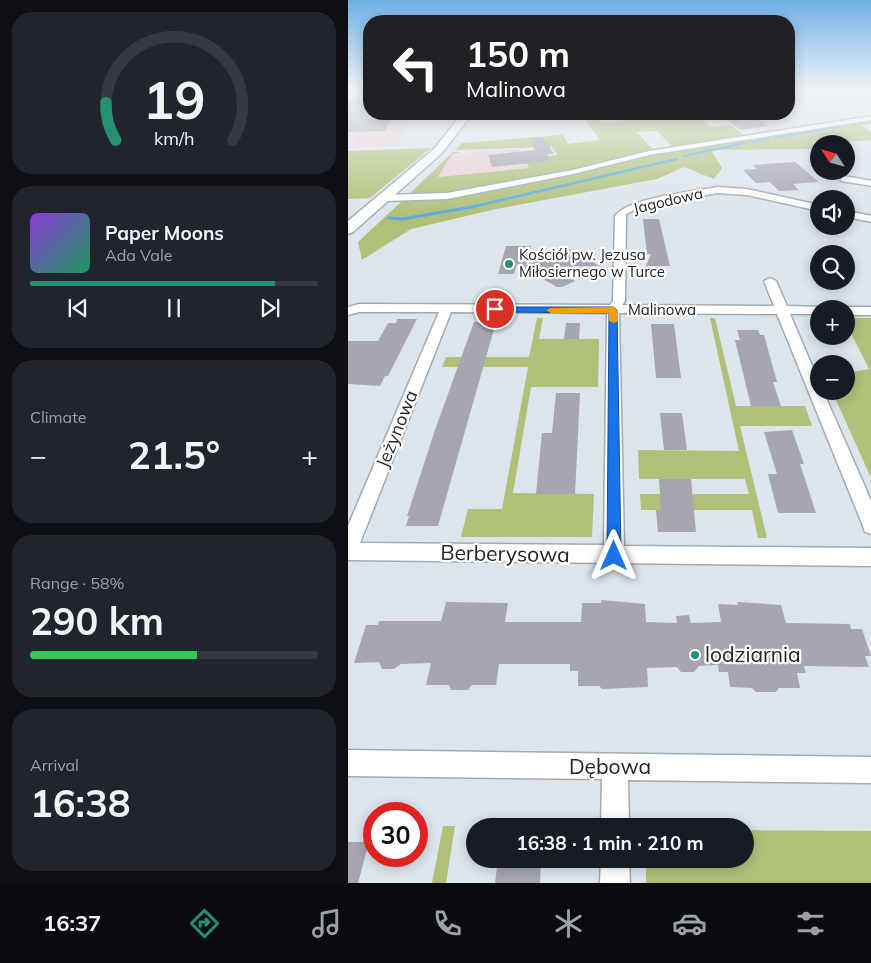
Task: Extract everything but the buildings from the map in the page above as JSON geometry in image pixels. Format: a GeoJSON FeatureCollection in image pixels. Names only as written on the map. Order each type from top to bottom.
{"type":"FeatureCollection","features":[{"type":"Feature","properties":{"kind":"main road"},"geometry":{"type":"LineString","coordinates":[[348,229],[438,151],[453,132]]}},
{"type":"Feature","properties":{"kind":"street"},"geometry":{"type":"LineString","coordinates":[[385,198],[447,196],[574,172],[649,153],[781,132]]}},
{"type":"Feature","properties":{"kind":"street"},"geometry":{"type":"LineString","coordinates":[[850,180],[872,184]]}},
{"type":"Feature","properties":{"kind":"street","name":"Jagodowa"},"geometry":{"type":"LineString","coordinates":[[614,556],[613,310],[619,301],[618,220],[623,212],[628,209],[706,192],[727,190],[747,192],[810,206]]}},
{"type":"Feature","properties":{"kind":"street"},"geometry":{"type":"LineString","coordinates":[[855,216],[872,219]]}},
{"type":"Feature","properties":{"kind":"street"},"geometry":{"type":"LineString","coordinates":[[770,281],[872,526]]}},
{"type":"Feature","properties":{"kind":"street","name":"Malinowa"},"geometry":{"type":"LineString","coordinates":[[348,311],[359,308],[446,310],[810,310]]}},
{"type":"Feature","properties":{"kind":"street","name":"Jeżynowa"},"geometry":{"type":"LineString","coordinates":[[348,550],[446,310]]}},
{"type":"Feature","properties":{"kind":"street"},"geometry":{"type":"LineString","coordinates":[[855,310],[872,311]]}},
{"type":"Feature","properties":{"kind":"street","name":"Berberysowa"},"geometry":{"type":"LineString","coordinates":[[348,550],[614,556],[872,557]]}},
{"type":"Feature","properties":{"kind":"street","name":"Dębowa"},"geometry":{"type":"LineString","coordinates":[[348,763],[872,770]]}},
{"type":"Feature","properties":{"kind":"street"},"geometry":{"type":"LineString","coordinates":[[615,768],[615,818]]}},
{"type":"Feature","properties":{"kind":"street"},"geometry":{"type":"LineString","coordinates":[[615,868],[615,883]]}},
{"type":"Feature","properties":{"kind":"shaded area"},"geometry":{"type":"Polygon","coordinates":[[[348,132],[405,132],[398,146],[352,148],[357,139],[348,139],[348,132]]]}},
{"type":"Feature","properties":{"kind":"shaded area"},"geometry":{"type":"Polygon","coordinates":[[[521,149],[529,168],[438,177],[452,154],[521,149]]]}},
{"type":"Feature","properties":{"kind":"green space"},"geometry":{"type":"Polygon","coordinates":[[[594,132],[637,132],[653,150],[499,185],[406,197],[453,152],[462,152],[452,154],[438,177],[529,168],[525,159],[558,155],[552,147],[455,150],[462,143],[563,135],[568,144],[600,140],[594,132]]]}},
{"type":"Feature","properties":{"kind":"green space"},"geometry":{"type":"Polygon","coordinates":[[[658,132],[740,132],[745,136],[673,147],[658,132]]]}},
{"type":"Feature","properties":{"kind":"green space"},"geometry":{"type":"Polygon","coordinates":[[[785,132],[871,132],[871,140],[856,141],[856,135],[810,135],[810,149],[711,150],[722,168],[714,179],[684,167],[657,179],[496,209],[411,229],[362,260],[358,242],[403,200],[432,199],[518,185],[661,152],[785,132]]]}},
{"type":"Feature","properties":{"kind":"green space"},"geometry":{"type":"Polygon","coordinates":[[[431,148],[370,198],[348,199],[348,151],[431,148]]]}},
{"type":"Feature","properties":{"kind":"green space"},"geometry":{"type":"Polygon","coordinates":[[[537,318],[543,318],[539,339],[599,339],[598,387],[531,387],[513,493],[594,494],[592,537],[461,537],[468,509],[502,509],[528,367],[442,367],[446,357],[529,357],[537,318]]]}},
{"type":"Feature","properties":{"kind":"green space"},"geometry":{"type":"Polygon","coordinates":[[[710,318],[715,318],[736,406],[805,406],[812,426],[740,426],[767,538],[758,538],[752,510],[641,510],[640,494],[749,494],[745,479],[639,479],[638,450],[739,451],[710,318]]]}},
{"type":"Feature","properties":{"kind":"green space"},"geometry":{"type":"Polygon","coordinates":[[[855,318],[871,318],[871,478],[836,400],[855,400],[855,372],[869,369],[855,341],[855,318]]]}},
{"type":"Feature","properties":{"kind":"green space"},"geometry":{"type":"Polygon","coordinates":[[[443,826],[455,826],[446,883],[432,883],[443,826]]]}},
{"type":"Feature","properties":{"kind":"green space"},"geometry":{"type":"Polygon","coordinates":[[[754,830],[871,831],[871,883],[646,883],[646,868],[754,868],[754,830]]]}},
{"type":"Feature","properties":{"kind":"waterway"},"geometry":{"type":"LineString","coordinates":[[775,138],[807,132]]}},
{"type":"Feature","properties":{"kind":"waterway"},"geometry":{"type":"LineString","coordinates":[[755,141],[753,142],[769,138]]}},
{"type":"Feature","properties":{"kind":"waterway"},"geometry":{"type":"LineString","coordinates":[[684,156],[744,143]]}},
{"type":"Feature","properties":{"kind":"waterway"},"geometry":{"type":"LineString","coordinates":[[474,207],[677,159]]}},
{"type":"Feature","properties":{"kind":"waterway"},"geometry":{"type":"LineString","coordinates":[[389,218],[403,219],[474,207]]}},
{"type":"Feature","properties":{"kind":"slow traffic"},"geometry":{"type":"LineString","coordinates":[[551,310],[613,310],[614,321]]}},
{"type":"Feature","properties":{"kind":"place","name":"Kościół pw. Jezusa Miłosiernego w Turce"},"geometry":{"type":"Point","coordinates":[509,264]}},
{"type":"Feature","properties":{"kind":"place","name":"lodziarnia"},"geometry":{"type":"Point","coordinates":[695,655]}},
{"type":"Feature","properties":{"kind":"route"},"geometry":{"type":"LineString","coordinates":[[495,309],[613,310],[614,556]]}}]}
